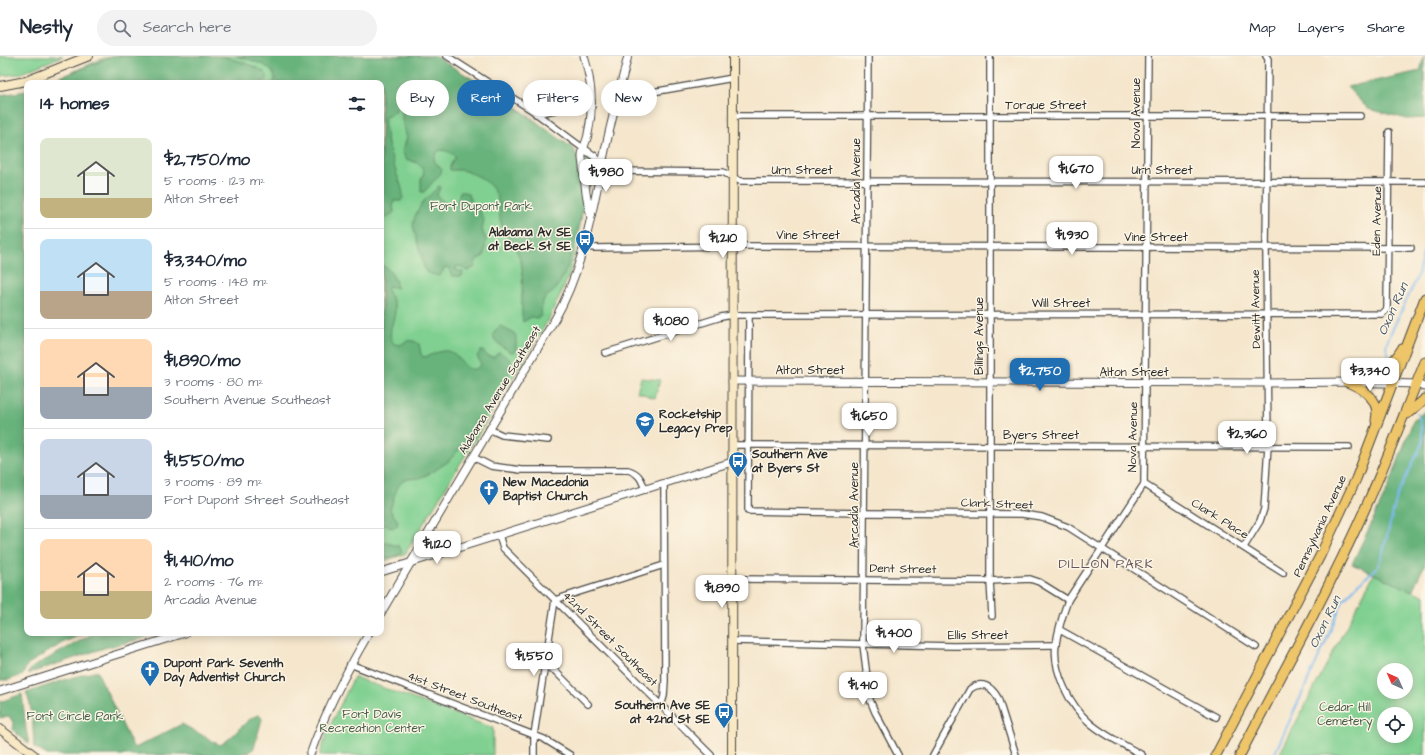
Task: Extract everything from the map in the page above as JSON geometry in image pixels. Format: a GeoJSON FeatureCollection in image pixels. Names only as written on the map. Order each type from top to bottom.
{"type":"FeatureCollection","features":[{"type":"Feature","properties":{"kind":"highway"},"geometry":{"type":"LineString","coordinates":[[1347,382],[1369,377],[1380,372],[1393,362],[1403,346],[1425,297]]}},
{"type":"Feature","properties":{"kind":"highway","name":"Pennsylvania Avenue"},"geometry":{"type":"LineString","coordinates":[[1216,755],[1320,556],[1356,479],[1425,297]]}},
{"type":"Feature","properties":{"kind":"highway"},"geometry":{"type":"LineString","coordinates":[[1240,755],[1320,602],[1350,540],[1404,416],[1421,386],[1425,362]]}},
{"type":"Feature","properties":{"kind":"highway"},"geometry":{"type":"LineString","coordinates":[[1347,382],[1361,388],[1371,396],[1374,402],[1377,417],[1371,442]]}},
{"type":"Feature","properties":{"kind":"highway"},"geometry":{"type":"LineString","coordinates":[[1404,416],[1425,399]]}},
{"type":"Feature","properties":{"kind":"main road"},"geometry":{"type":"LineString","coordinates":[[29,80],[89,56]]}},
{"type":"Feature","properties":{"kind":"main road"},"geometry":{"type":"LineString","coordinates":[[732,755],[733,56]]}},
{"type":"Feature","properties":{"kind":"main road"},"geometry":{"type":"LineString","coordinates":[[0,86],[24,81]]}},
{"type":"Feature","properties":{"kind":"main road"},"geometry":{"type":"LineString","coordinates":[[0,729],[34,755]]}},
{"type":"Feature","properties":{"kind":"street"},"geometry":{"type":"LineString","coordinates":[[447,56],[523,106]]}},
{"type":"Feature","properties":{"kind":"street"},"geometry":{"type":"LineString","coordinates":[[584,56],[590,80]]}},
{"type":"Feature","properties":{"kind":"street","name":"Alabama Avenue Southeast"},"geometry":{"type":"LineString","coordinates":[[622,80],[628,56]]}},
{"type":"Feature","properties":{"kind":"street","name":"Arcadia Avenue"},"geometry":{"type":"LineString","coordinates":[[868,56],[864,645],[870,700],[874,712],[898,755]]}},
{"type":"Feature","properties":{"kind":"street","name":"Billings Avenue"},"geometry":{"type":"LineString","coordinates":[[990,56],[990,581],[992,616]]}},
{"type":"Feature","properties":{"kind":"street","name":"Nova Avenue"},"geometry":{"type":"LineString","coordinates":[[1142,755],[1092,724],[1072,703],[1060,675],[1056,658],[1056,645],[1068,600],[1144,484],[1148,56]]}},
{"type":"Feature","properties":{"kind":"street","name":"Dewitt Avenue"},"geometry":{"type":"LineString","coordinates":[[1244,547],[1257,527],[1264,509],[1268,446],[1266,56]]}},
{"type":"Feature","properties":{"kind":"street"},"geometry":{"type":"LineString","coordinates":[[657,91],[733,78]]}},
{"type":"Feature","properties":{"kind":"street"},"geometry":{"type":"LineString","coordinates":[[539,116],[594,156],[602,165]]}},
{"type":"Feature","properties":{"kind":"street"},"geometry":{"type":"LineString","coordinates":[[590,116],[588,135],[582,158],[586,193],[591,216]]}},
{"type":"Feature","properties":{"kind":"street","name":"Alabama Avenue Southeast"},"geometry":{"type":"LineString","coordinates":[[384,607],[558,313],[572,281],[583,246],[614,116]]}},
{"type":"Feature","properties":{"kind":"street","name":"Torque Street"},"geometry":{"type":"LineString","coordinates":[[733,116],[1360,116]]}},
{"type":"Feature","properties":{"kind":"street","name":"Eden Avenue"},"geometry":{"type":"LineString","coordinates":[[1387,310],[1389,132]]}},
{"type":"Feature","properties":{"kind":"street","name":"Urn Street"},"geometry":{"type":"LineString","coordinates":[[602,165],[609,171],[723,172],[740,181],[1425,182]]}},
{"type":"Feature","properties":{"kind":"street","name":"Vine Street"},"geometry":{"type":"LineString","coordinates":[[583,246],[591,248],[733,246],[1411,248]]}},
{"type":"Feature","properties":{"kind":"street","name":"Will Street"},"geometry":{"type":"LineString","coordinates":[[605,353],[721,316],[749,314],[1267,315],[1381,314],[1387,310]]}},
{"type":"Feature","properties":{"kind":"street"},"geometry":{"type":"LineString","coordinates":[[748,445],[749,314]]}},
{"type":"Feature","properties":{"kind":"street","name":"Alton Street"},"geometry":{"type":"LineString","coordinates":[[732,381],[1145,383],[1347,382],[1421,386]]}},
{"type":"Feature","properties":{"kind":"street"},"geometry":{"type":"LineString","coordinates":[[489,429],[502,435],[548,440]]}},
{"type":"Feature","properties":{"kind":"street","name":"Byers Street"},"geometry":{"type":"LineString","coordinates":[[732,445],[1349,447]]}},
{"type":"Feature","properties":{"kind":"street","name":"Clark Street"},"geometry":{"type":"LineString","coordinates":[[748,445],[748,511],[990,513],[1022,514],[1042,517],[1068,527],[1256,646]]}},
{"type":"Feature","properties":{"kind":"street"},"geometry":{"type":"LineString","coordinates":[[473,457],[491,466],[521,470],[628,470],[636,472],[642,481],[645,490]]}},
{"type":"Feature","properties":{"kind":"street"},"geometry":{"type":"LineString","coordinates":[[384,571],[732,462]]}},
{"type":"Feature","properties":{"kind":"street"},"geometry":{"type":"LineString","coordinates":[[660,706],[664,696],[665,681],[664,484]]}},
{"type":"Feature","properties":{"kind":"street","name":"Clark Place"},"geometry":{"type":"LineString","coordinates":[[1144,484],[1284,573]]}},
{"type":"Feature","properties":{"kind":"street","name":"42nd Street Southeast"},"geometry":{"type":"LineString","coordinates":[[499,535],[503,548],[660,706],[711,755]]}},
{"type":"Feature","properties":{"kind":"street"},"geometry":{"type":"LineString","coordinates":[[534,755],[534,735],[555,600],[664,565]]}},
{"type":"Feature","properties":{"kind":"street","name":"Dent Street"},"geometry":{"type":"LineString","coordinates":[[732,579],[990,581],[1030,579],[1039,582],[1068,600]]}},
{"type":"Feature","properties":{"kind":"street"},"geometry":{"type":"LineString","coordinates":[[1060,630],[1216,717]]}},
{"type":"Feature","properties":{"kind":"street"},"geometry":{"type":"LineString","coordinates":[[0,691],[175,636]]}},
{"type":"Feature","properties":{"kind":"street"},"geometry":{"type":"LineString","coordinates":[[310,755],[329,706],[350,664],[367,636]]}},
{"type":"Feature","properties":{"kind":"street","name":"Ellis Street"},"geometry":{"type":"LineString","coordinates":[[732,641],[864,645],[1056,645]]}},
{"type":"Feature","properties":{"kind":"street","name":"41st Street Southeast"},"geometry":{"type":"LineString","coordinates":[[350,664],[534,735],[570,755]]}},
{"type":"Feature","properties":{"kind":"street"},"geometry":{"type":"LineString","coordinates":[[545,666],[555,671],[588,704]]}},
{"type":"Feature","properties":{"kind":"street"},"geometry":{"type":"LineString","coordinates":[[933,755],[970,689],[975,685],[984,685],[994,690],[998,698],[1016,755]]}},
{"type":"Feature","properties":{"kind":"green space"},"geometry":{"type":"Polygon","coordinates":[[[0,56],[63,56],[19,74],[0,76],[0,56]]]}},
{"type":"Feature","properties":{"kind":"green space"},"geometry":{"type":"Polygon","coordinates":[[[114,56],[218,56],[251,65],[263,71],[267,76],[267,80],[54,80],[114,56]]]}},
{"type":"Feature","properties":{"kind":"green space","name":"Fort Dupont Park"},"geometry":{"type":"Polygon","coordinates":[[[116,56],[434,56],[474,80],[457,80],[457,116],[515,116],[515,105],[523,112],[523,116],[529,116],[574,151],[584,203],[578,237],[568,278],[549,319],[405,554],[384,561],[384,80],[54,80],[104,58],[116,56]]]}},
{"type":"Feature","properties":{"kind":"green space"},"geometry":{"type":"Polygon","coordinates":[[[236,56],[436,56],[473,80],[457,80],[457,116],[515,116],[515,107],[523,112],[523,116],[528,116],[574,149],[577,156],[583,204],[581,216],[567,268],[561,281],[553,292],[542,302],[541,316],[537,318],[531,317],[523,322],[521,262],[517,252],[502,227],[498,200],[492,188],[483,179],[471,173],[459,170],[450,170],[450,166],[455,157],[454,155],[450,152],[440,150],[434,158],[435,162],[442,170],[441,173],[424,192],[421,192],[421,180],[424,173],[423,170],[417,163],[406,159],[402,152],[407,138],[402,116],[449,116],[449,80],[396,80],[396,110],[394,113],[385,116],[384,122],[384,80],[275,80],[271,70],[260,64],[236,56]]]}},
{"type":"Feature","properties":{"kind":"green space"},"geometry":{"type":"Polygon","coordinates":[[[1424,56],[1425,118],[1407,119],[1368,109],[1347,87],[1420,71],[1424,56]]]}},
{"type":"Feature","properties":{"kind":"green space"},"geometry":{"type":"Polygon","coordinates":[[[24,91],[24,636],[79,636],[62,643],[33,661],[26,667],[23,675],[8,680],[0,680],[0,95],[24,91]]]}},
{"type":"Feature","properties":{"kind":"green space"},"geometry":{"type":"Polygon","coordinates":[[[384,122],[388,146],[402,189],[403,197],[401,201],[394,201],[394,212],[389,216],[384,217],[384,122]]]}},
{"type":"Feature","properties":{"kind":"green space"},"geometry":{"type":"Polygon","coordinates":[[[585,155],[591,159],[595,166],[589,191],[585,155]]]}},
{"type":"Feature","properties":{"kind":"green space"},"geometry":{"type":"Polygon","coordinates":[[[439,186],[441,187],[437,194],[438,196],[444,202],[453,207],[456,204],[460,192],[465,192],[468,194],[484,219],[482,230],[486,239],[484,256],[476,260],[475,267],[467,271],[460,266],[456,267],[456,270],[463,272],[462,276],[452,276],[448,267],[444,268],[439,276],[425,271],[413,226],[415,216],[422,203],[439,186]]]}},
{"type":"Feature","properties":{"kind":"green space"},"geometry":{"type":"Polygon","coordinates":[[[384,266],[396,281],[397,288],[389,286],[387,289],[395,309],[390,334],[394,344],[400,345],[405,342],[414,341],[419,344],[423,357],[441,351],[448,351],[457,356],[468,368],[471,369],[476,369],[481,365],[477,356],[481,351],[488,356],[494,357],[499,352],[511,362],[508,376],[482,420],[475,435],[465,442],[447,462],[438,469],[419,478],[402,482],[396,491],[390,510],[398,521],[397,526],[392,528],[386,524],[384,525],[384,266]]]}},
{"type":"Feature","properties":{"kind":"green space"},"geometry":{"type":"Polygon","coordinates":[[[500,326],[513,332],[516,336],[516,350],[513,352],[510,352],[499,344],[494,338],[496,331],[500,326]]]}},
{"type":"Feature","properties":{"kind":"green space"},"geometry":{"type":"Polygon","coordinates":[[[641,378],[660,380],[655,398],[637,392],[641,378]]]}},
{"type":"Feature","properties":{"kind":"green space"},"geometry":{"type":"Polygon","coordinates":[[[1425,411],[1425,564],[1412,591],[1352,564],[1389,486],[1413,421],[1425,411]]]}},
{"type":"Feature","properties":{"kind":"green space"},"geometry":{"type":"Polygon","coordinates":[[[384,543],[399,546],[402,551],[400,555],[384,558],[384,543]]]}},
{"type":"Feature","properties":{"kind":"green space","name":"Cedar Hill Cemetery"},"geometry":{"type":"Polygon","coordinates":[[[1374,574],[1425,596],[1425,755],[1279,755],[1374,574]]]}},
{"type":"Feature","properties":{"kind":"green space"},"geometry":{"type":"Polygon","coordinates":[[[89,636],[149,636],[104,648],[27,674],[33,667],[89,636]]]}},
{"type":"Feature","properties":{"kind":"green space","name":"Fort Circle Park"},"geometry":{"type":"Polygon","coordinates":[[[97,671],[132,745],[135,748],[182,724],[220,745],[230,738],[249,720],[258,715],[261,716],[262,719],[254,748],[249,753],[242,753],[240,755],[47,755],[34,747],[30,705],[26,693],[70,678],[97,671]]]}},
{"type":"Feature","properties":{"kind":"green space","name":"Fort Davis Recreation Center"},"geometry":{"type":"Polygon","coordinates":[[[354,677],[493,728],[493,755],[320,755],[327,732],[354,677]]]}},
{"type":"Feature","properties":{"kind":"green space"},"geometry":{"type":"Polygon","coordinates":[[[22,694],[29,744],[15,732],[13,729],[14,724],[9,716],[0,718],[0,702],[22,694]]]}},
{"type":"Feature","properties":{"kind":"waterway","name":"Oxon Run"},"geometry":{"type":"LineString","coordinates":[[1389,355],[1386,347],[1389,337],[1417,278],[1425,246]]}},
{"type":"Feature","properties":{"kind":"waterway","name":"Oxon Run"},"geometry":{"type":"LineString","coordinates":[[1274,755],[1327,639],[1343,600],[1359,583],[1377,568],[1383,552],[1397,496],[1423,442],[1420,420],[1417,413]]}},
{"type":"Feature","properties":{"kind":"place","name":"Alabama Av SE at Beck St SE"},"geometry":{"type":"Point","coordinates":[585,256]}},
{"type":"Feature","properties":{"kind":"place","name":"Rocketship Legacy Prep"},"geometry":{"type":"Point","coordinates":[645,438]}},
{"type":"Feature","properties":{"kind":"place","name":"Southern Ave at Byers St"},"geometry":{"type":"Point","coordinates":[738,478]}},
{"type":"Feature","properties":{"kind":"place","name":"New Macedonia Baptist Church"},"geometry":{"type":"Point","coordinates":[489,506]}},
{"type":"Feature","properties":{"kind":"place","name":"Dupont Park Seventh Day Adventist Church"},"geometry":{"type":"Point","coordinates":[150,687]}},
{"type":"Feature","properties":{"kind":"place","name":"Southern Ave SE at 42nd St SE"},"geometry":{"type":"Point","coordinates":[724,729]}},
{"type":"Feature","properties":{"kind":"district","name":"DILLON PARK"},"geometry":{"type":"Point","coordinates":[1106,564]}}]}
